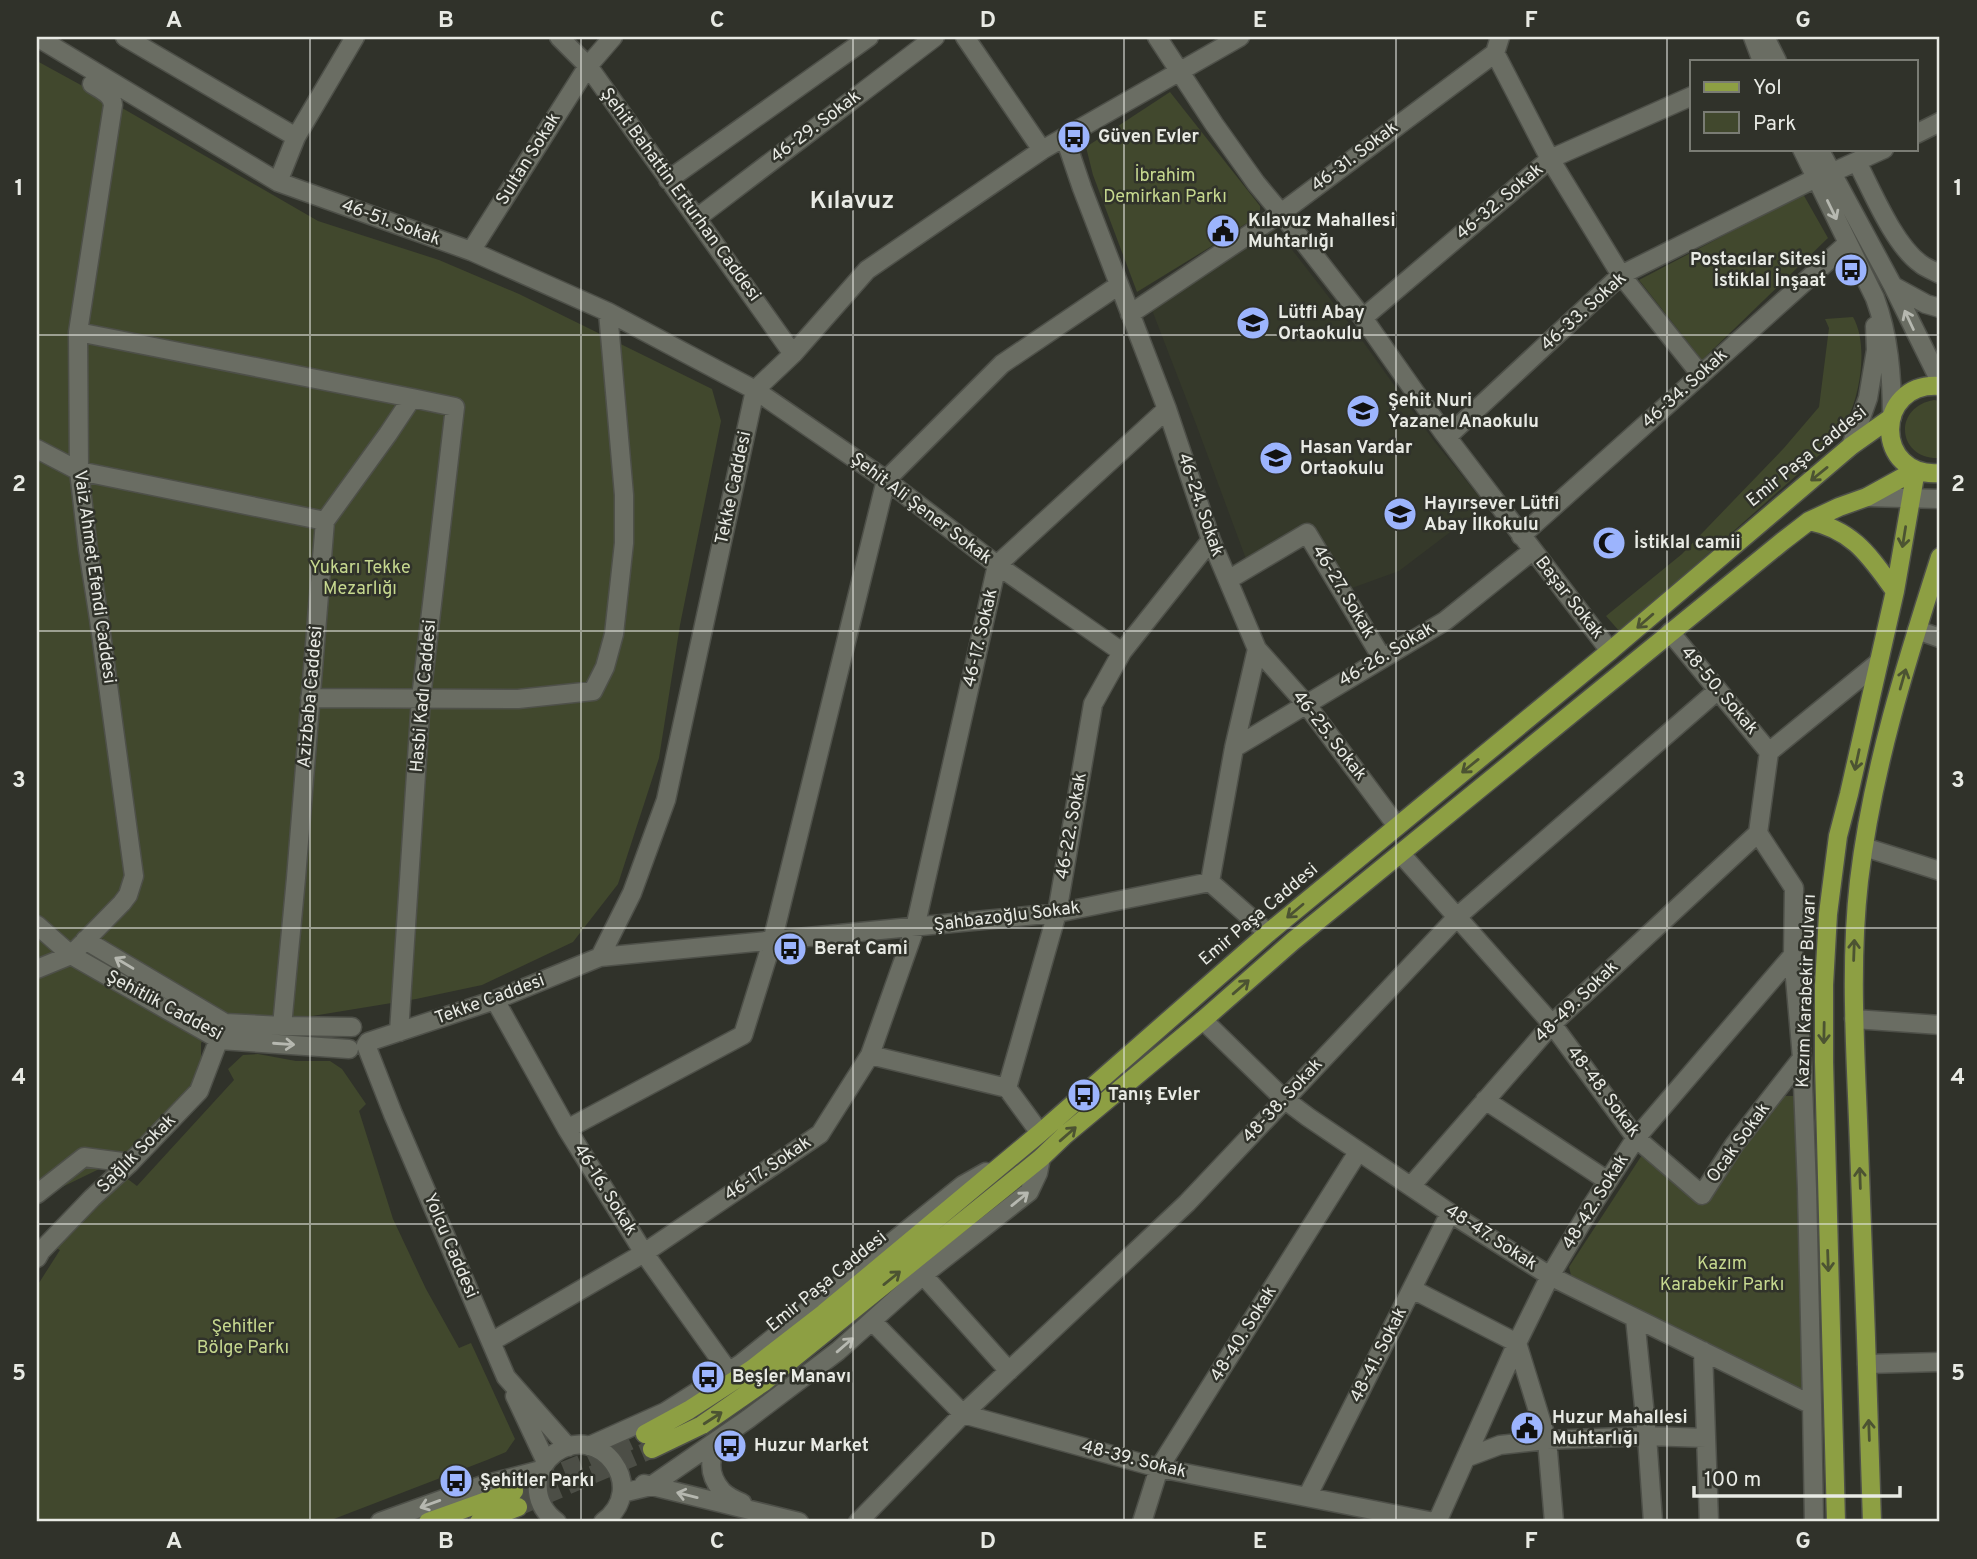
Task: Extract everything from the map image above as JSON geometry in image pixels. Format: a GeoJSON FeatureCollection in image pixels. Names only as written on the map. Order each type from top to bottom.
{"type":"FeatureCollection","features":[{"type":"Feature","properties":{"kind":"main road","name":"Emir Paşa Caddesi"},"geometry":{"type":"LineString","coordinates":[[1916,470],[1867,497],[1809,521],[1293,941],[1041,1158],[764,1382],[702,1425],[649,1441],[689,1410],[752,1369],[1040,1133],[1268,933],[1610,651],[1851,446],[1892,417],[1898,403],[1910,392],[1926,386],[1940,386]]}},
{"type":"Feature","properties":{"kind":"main road"},"geometry":{"type":"LineString","coordinates":[[1892,417],[1890,431],[1893,447],[1902,460],[1916,470],[1940,473]]}},
{"type":"Feature","properties":{"kind":"main road","name":"Kazım Karabekir Bulvarı"},"geometry":{"type":"LineString","coordinates":[[1836,1522],[1825,1159],[1824,985],[1830,888],[1838,836],[1895,591],[1916,470]]}},
{"type":"Feature","properties":{"kind":"main road"},"geometry":{"type":"LineString","coordinates":[[1809,521],[1827,525],[1847,535],[1866,551],[1895,591]]}},
{"type":"Feature","properties":{"kind":"main road"},"geometry":{"type":"LineString","coordinates":[[1872,1522],[1854,1019],[1855,927],[1864,846],[1882,753],[1940,557]]}},
{"type":"Feature","properties":{"kind":"main road"},"geometry":{"type":"LineString","coordinates":[[428,1522],[516,1499],[479,1522]]}},
{"type":"Feature","properties":{"kind":"street"},"geometry":{"type":"LineString","coordinates":[[125,37],[296,137]]}},
{"type":"Feature","properties":{"kind":"street"},"geometry":{"type":"LineString","coordinates":[[278,182],[296,137],[355,37]]}},
{"type":"Feature","properties":{"kind":"street","name":"Şehit Bahattin Erturhan Caddesi"},"geometry":{"type":"LineString","coordinates":[[559,37],[588,66],[793,354]]}},
{"type":"Feature","properties":{"kind":"street"},"geometry":{"type":"LineString","coordinates":[[588,66],[612,37]]}},
{"type":"Feature","properties":{"kind":"street"},"geometry":{"type":"LineString","coordinates":[[668,180],[869,37]]}},
{"type":"Feature","properties":{"kind":"street","name":"46-29. Sokak"},"geometry":{"type":"LineString","coordinates":[[696,218],[936,37]]}},
{"type":"Feature","properties":{"kind":"street","name":"Başar Sokak"},"geometry":{"type":"LineString","coordinates":[[1157,37],[1256,183],[1363,318],[1447,437],[1610,651]]}},
{"type":"Feature","properties":{"kind":"street"},"geometry":{"type":"LineString","coordinates":[[755,390],[793,354],[867,270],[1042,150],[1240,37]]}},
{"type":"Feature","properties":{"kind":"street"},"geometry":{"type":"LineString","coordinates":[[1753,37],[1762,60]]}},
{"type":"Feature","properties":{"kind":"street"},"geometry":{"type":"LineString","coordinates":[[1765,37],[1776,60]]}},
{"type":"Feature","properties":{"kind":"street"},"geometry":{"type":"LineString","coordinates":[[968,38],[1042,150]]}},
{"type":"Feature","properties":{"kind":"street","name":"46-51. Sokak"},"geometry":{"type":"LineString","coordinates":[[42,42],[107,93]]}},
{"type":"Feature","properties":{"kind":"street","name":"46-51. Sokak"},"geometry":{"type":"LineString","coordinates":[[42,42],[278,182],[471,251],[608,312],[755,390]]}},
{"type":"Feature","properties":{"kind":"street"},"geometry":{"type":"LineString","coordinates":[[1497,45],[1550,159],[1621,275],[1701,375]]}},
{"type":"Feature","properties":{"kind":"street","name":"46-31. Sokak"},"geometry":{"type":"LineString","coordinates":[[1130,314],[1281,213],[1497,45]]}},
{"type":"Feature","properties":{"kind":"street","name":"Sultan Sokak"},"geometry":{"type":"LineString","coordinates":[[471,251],[588,66]]}},
{"type":"Feature","properties":{"kind":"street","name":"Vaiz Ahmet Efendi Caddesi"},"geometry":{"type":"LineString","coordinates":[[71,955],[122,903],[128,895],[134,876],[79,471],[78,332],[112,114],[112,101],[107,93]]}},
{"type":"Feature","properties":{"kind":"street","name":"46-32. Sokak"},"geometry":{"type":"LineString","coordinates":[[1363,318],[1550,159],[1690,97]]}},
{"type":"Feature","properties":{"kind":"street"},"geometry":{"type":"LineString","coordinates":[[1918,133],[1940,122]]}},
{"type":"Feature","properties":{"kind":"street","name":"46-24. Sokak"},"geometry":{"type":"LineString","coordinates":[[1065,138],[1167,409],[1211,540],[1257,649]]}},
{"type":"Feature","properties":{"kind":"street"},"geometry":{"type":"LineString","coordinates":[[1803,150],[1824,176],[1893,286],[1940,380]]}},
{"type":"Feature","properties":{"kind":"street"},"geometry":{"type":"LineString","coordinates":[[1819,150],[1824,176],[1848,243],[1884,322],[1892,386],[1892,417]]}},
{"type":"Feature","properties":{"kind":"street","name":"46-33. Sokak"},"geometry":{"type":"LineString","coordinates":[[1447,437],[1621,275],[1882,150]]}},
{"type":"Feature","properties":{"kind":"street"},"geometry":{"type":"LineString","coordinates":[[1857,162],[1909,254],[1922,265],[1940,274]]}},
{"type":"Feature","properties":{"kind":"street","name":"46-34. Sokak"},"geometry":{"type":"LineString","coordinates":[[1521,536],[1848,243]]}},
{"type":"Feature","properties":{"kind":"street"},"geometry":{"type":"LineString","coordinates":[[567,1129],[743,1035],[772,942],[886,480],[1002,364],[1119,285]]}},
{"type":"Feature","properties":{"kind":"street"},"geometry":{"type":"LineString","coordinates":[[1893,286],[1926,304],[1940,308]]}},
{"type":"Feature","properties":{"kind":"street"},"geometry":{"type":"LineString","coordinates":[[1851,446],[1868,398],[1876,350],[1875,298]]}},
{"type":"Feature","properties":{"kind":"street"},"geometry":{"type":"LineString","coordinates":[[310,698],[517,699],[593,691],[606,667],[614,634],[624,543],[624,495],[608,312]]}},
{"type":"Feature","properties":{"kind":"street"},"geometry":{"type":"LineString","coordinates":[[37,449],[79,471],[325,521],[412,398],[78,332]]}},
{"type":"Feature","properties":{"kind":"street","name":"Şehit Ali Şener Sokak"},"geometry":{"type":"LineString","coordinates":[[755,390],[886,480],[997,565],[1122,652]]}},
{"type":"Feature","properties":{"kind":"street","name":"Tekke Caddesi"},"geometry":{"type":"LineString","coordinates":[[358,1040],[400,1032],[495,1000],[600,957],[632,893],[666,800],[755,390]]}},
{"type":"Feature","properties":{"kind":"street","name":"Hasbi Kadı Caddesi"},"geometry":{"type":"LineString","coordinates":[[400,1032],[421,698],[455,407],[412,398]]}},
{"type":"Feature","properties":{"kind":"street"},"geometry":{"type":"LineString","coordinates":[[997,565],[1167,409]]}},
{"type":"Feature","properties":{"kind":"street"},"geometry":{"type":"LineString","coordinates":[[1867,497],[1940,499]]}},
{"type":"Feature","properties":{"kind":"street","name":"Azizbaba Caddesi"},"geometry":{"type":"LineString","coordinates":[[282,1026],[325,521]]}},
{"type":"Feature","properties":{"kind":"street","name":"46-27. Sokak"},"geometry":{"type":"LineString","coordinates":[[1228,580],[1307,533],[1382,658]]}},
{"type":"Feature","properties":{"kind":"street","name":"46-22. Sokak"},"geometry":{"type":"LineString","coordinates":[[1007,1088],[1057,913],[1093,704],[1122,652],[1211,540]]}},
{"type":"Feature","properties":{"kind":"street","name":"46-26. Sokak"},"geometry":{"type":"LineString","coordinates":[[1234,748],[1444,621],[1532,551]]}},
{"type":"Feature","properties":{"kind":"street","name":"46-17. Sokak"},"geometry":{"type":"LineString","coordinates":[[491,1342],[644,1253],[820,1134],[870,1055],[915,928],[997,565]]}},
{"type":"Feature","properties":{"kind":"street"},"geometry":{"type":"LineString","coordinates":[[1917,629],[1940,638]]}},
{"type":"Feature","properties":{"kind":"street","name":"48-50. Sokak"},"geometry":{"type":"LineString","coordinates":[[1670,632],[1769,752],[1758,833]]}},
{"type":"Feature","properties":{"kind":"street"},"geometry":{"type":"LineString","coordinates":[[1257,649],[1234,748],[1210,882],[1268,933]]}},
{"type":"Feature","properties":{"kind":"street","name":"46-25. Sokak"},"geometry":{"type":"LineString","coordinates":[[1257,649],[1306,704],[1397,826]]}},
{"type":"Feature","properties":{"kind":"street"},"geometry":{"type":"LineString","coordinates":[[1769,752],[1879,662]]}},
{"type":"Feature","properties":{"kind":"street","name":"48-38. Sokak"},"geometry":{"type":"LineString","coordinates":[[858,1522],[962,1414],[1187,1203],[1458,916],[1718,690]]}},
{"type":"Feature","properties":{"kind":"street"},"geometry":{"type":"LineString","coordinates":[[1758,833],[1794,888],[1793,955],[1802,1058],[1814,1522]]}},
{"type":"Feature","properties":{"kind":"street","name":"48-49. Sokak"},"geometry":{"type":"LineString","coordinates":[[1411,1186],[1552,1024],[1758,833]]}},
{"type":"Feature","properties":{"kind":"street"},"geometry":{"type":"LineString","coordinates":[[1864,846],[1940,871]]}},
{"type":"Feature","properties":{"kind":"street","name":"48-48. Sokak"},"geometry":{"type":"LineString","coordinates":[[1401,854],[1552,1024],[1636,1138],[1702,1195]]}},
{"type":"Feature","properties":{"kind":"street","name":"Şahbazoğlu Sokak"},"geometry":{"type":"LineString","coordinates":[[600,957],[1057,913],[1210,882]]}},
{"type":"Feature","properties":{"kind":"street","name":"Şehitlik Caddesi"},"geometry":{"type":"LineString","coordinates":[[37,925],[71,955],[223,1031],[358,1040]]}},
{"type":"Feature","properties":{"kind":"street","name":"Şehitlik Caddesi"},"geometry":{"type":"LineString","coordinates":[[85,940],[223,1031],[282,1026],[358,1040]]}},
{"type":"Feature","properties":{"kind":"street"},"geometry":{"type":"LineString","coordinates":[[37,969],[71,955]]}},
{"type":"Feature","properties":{"kind":"street","name":"48-42. Sokak"},"geometry":{"type":"LineString","coordinates":[[1435,1522],[1468,1457],[1517,1343],[1550,1276],[1608,1181],[1636,1138],[1793,955]]}},
{"type":"Feature","properties":{"kind":"street","name":"46-16. Sokak"},"geometry":{"type":"LineString","coordinates":[[495,1000],[567,1129],[644,1253],[729,1372]]}},
{"type":"Feature","properties":{"kind":"street"},"geometry":{"type":"LineString","coordinates":[[1854,1019],[1940,1025]]}},
{"type":"Feature","properties":{"kind":"street","name":"48-47. Sokak"},"geometry":{"type":"LineString","coordinates":[[1203,1020],[1284,1099],[1450,1213],[1550,1276],[1812,1405]]}},
{"type":"Feature","properties":{"kind":"street","name":"Sağlık Sokak"},"geometry":{"type":"LineString","coordinates":[[37,1258],[92,1198],[130,1163],[199,1091],[223,1031]]}},
{"type":"Feature","properties":{"kind":"street","name":"Yolcu Caddesi"},"geometry":{"type":"LineString","coordinates":[[358,1040],[393,1114],[544,1466]]}},
{"type":"Feature","properties":{"kind":"street"},"geometry":{"type":"LineString","coordinates":[[870,1055],[1007,1088],[1040,1133]]}},
{"type":"Feature","properties":{"kind":"street","name":"Ocak Sokak"},"geometry":{"type":"LineString","coordinates":[[1702,1195],[1734,1145],[1802,1058]]}},
{"type":"Feature","properties":{"kind":"street"},"geometry":{"type":"LineString","coordinates":[[1485,1100],[1608,1181]]}},
{"type":"Feature","properties":{"kind":"street","name":"48-40. Sokak"},"geometry":{"type":"LineString","coordinates":[[1142,1522],[1159,1468],[1358,1152]]}},
{"type":"Feature","properties":{"kind":"street"},"geometry":{"type":"LineString","coordinates":[[37,1194],[84,1157],[130,1163]]}},
{"type":"Feature","properties":{"kind":"street"},"geometry":{"type":"LineString","coordinates":[[651,1486],[748,1419],[838,1351],[923,1275],[1029,1192],[1038,1173],[1041,1158]]}},
{"type":"Feature","properties":{"kind":"street"},"geometry":{"type":"LineString","coordinates":[[557,1522],[543,1515],[538,1488],[544,1466],[556,1452],[568,1447],[589,1446],[665,1412],[743,1363],[963,1185],[1004,1162]]}},
{"type":"Feature","properties":{"kind":"street","name":"48-41. Sokak"},"geometry":{"type":"LineString","coordinates":[[1307,1497],[1450,1213]]}},
{"type":"Feature","properties":{"kind":"street"},"geometry":{"type":"LineString","coordinates":[[923,1275],[1009,1371]]}},
{"type":"Feature","properties":{"kind":"street"},"geometry":{"type":"LineString","coordinates":[[1412,1289],[1517,1343],[1548,1440],[1554,1522]]}},
{"type":"Feature","properties":{"kind":"street"},"geometry":{"type":"LineString","coordinates":[[1635,1318],[1653,1522]]}},
{"type":"Feature","properties":{"kind":"street"},"geometry":{"type":"LineString","coordinates":[[872,1321],[962,1414]]}},
{"type":"Feature","properties":{"kind":"street"},"geometry":{"type":"LineString","coordinates":[[1703,1351],[1709,1522]]}},
{"type":"Feature","properties":{"kind":"street"},"geometry":{"type":"LineString","coordinates":[[1867,1363],[1940,1362]]}},
{"type":"Feature","properties":{"kind":"street","name":"Yolcu Caddesi"},"geometry":{"type":"LineString","coordinates":[[506,1377],[568,1447]]}},
{"type":"Feature","properties":{"kind":"street","name":"48-39. Sokak"},"geometry":{"type":"LineString","coordinates":[[962,1414],[1159,1468],[1435,1522]]}},
{"type":"Feature","properties":{"kind":"street"},"geometry":{"type":"LineString","coordinates":[[748,1419],[715,1447],[711,1457],[713,1475],[722,1490],[754,1510]]}},
{"type":"Feature","properties":{"kind":"street"},"geometry":{"type":"LineString","coordinates":[[1468,1457],[1500,1445],[1548,1440],[1647,1436],[1706,1438]]}},
{"type":"Feature","properties":{"kind":"street"},"geometry":{"type":"LineString","coordinates":[[589,1446],[610,1458],[621,1485],[616,1509],[603,1522]]}},
{"type":"Feature","properties":{"kind":"street"},"geometry":{"type":"LineString","coordinates":[[380,1522],[544,1466]]}},
{"type":"Feature","properties":{"kind":"street"},"geometry":{"type":"LineString","coordinates":[[621,1485],[651,1486],[799,1522]]}},
{"type":"Feature","properties":{"kind":"shaded area"},"geometry":{"type":"Polygon","coordinates":[[[1276,229],[1359,336],[1434,441],[1486,505],[1399,571],[1341,592],[1309,524],[1246,559],[1152,310],[1276,229]]]}},
{"type":"Feature","properties":{"kind":"green space","name":"Yukarı Tekke Mezarlığı"},"geometry":{"type":"Polygon","coordinates":[[[37,61],[318,221],[439,260],[519,294],[712,389],[721,421],[680,625],[659,758],[618,884],[573,942],[482,985],[416,999],[294,1019],[225,1013],[201,1043],[201,1067],[194,1087],[128,1155],[56,1190],[37,1206],[37,61]]]}},
{"type":"Feature","properties":{"kind":"green space","name":"İbrahim Demirkan Parkı"},"geometry":{"type":"Polygon","coordinates":[[[1170,92],[1260,206],[1260,215],[1234,231],[1227,220],[1213,230],[1220,241],[1137,292],[1093,175],[1086,147],[1170,92]]]}},
{"type":"Feature","properties":{"kind":"green space"},"geometry":{"type":"Polygon","coordinates":[[[1803,194],[1828,238],[1702,360],[1639,280],[1803,194]]]}},
{"type":"Feature","properties":{"kind":"green space"},"geometry":{"type":"Polygon","coordinates":[[[1853,317],[1860,340],[1861,367],[1853,407],[1841,430],[1826,449],[1620,632],[1606,616],[1682,554],[1784,448],[1819,407],[1829,328],[1825,319],[1853,317]]]}},
{"type":"Feature","properties":{"kind":"green space"},"geometry":{"type":"Polygon","coordinates":[[[1934,400],[1940,401],[1940,458],[1915,451],[1905,432],[1911,412],[1934,400]]]}},
{"type":"Feature","properties":{"kind":"green space","name":"Şehitler Bölge Parkı"},"geometry":{"type":"Polygon","coordinates":[[[258,1054],[296,1061],[330,1061],[342,1069],[366,1104],[359,1111],[393,1219],[426,1289],[459,1348],[471,1343],[515,1439],[506,1452],[326,1522],[37,1522],[37,1286],[60,1250],[54,1247],[125,1177],[137,1186],[234,1080],[228,1069],[243,1055],[258,1054]]]}},
{"type":"Feature","properties":{"kind":"green space","name":"Kazım Karabekir Parkı"},"geometry":{"type":"Polygon","coordinates":[[[1782,1096],[1794,1096],[1803,1395],[1578,1284],[1569,1267],[1642,1155],[1704,1201],[1769,1106],[1782,1096]]]}},
{"type":"Feature","properties":{"kind":"tunnel"},"geometry":{"type":"LineString","coordinates":[[514,1491],[645,1434]]}},
{"type":"Feature","properties":{"kind":"tunnel"},"geometry":{"type":"LineString","coordinates":[[518,1507],[652,1449]]}},
{"type":"Feature","properties":{"kind":"place","name":"Güven Evler"},"geometry":{"type":"Point","coordinates":[1074,137]}},
{"type":"Feature","properties":{"kind":"place","name":"Kılavuz Mahallesi Muhtarlığı"},"geometry":{"type":"Point","coordinates":[1223,231]}},
{"type":"Feature","properties":{"kind":"place","name":"Postacılar Sitesi İstiklal İnşaat"},"geometry":{"type":"Point","coordinates":[1851,270]}},
{"type":"Feature","properties":{"kind":"place","name":"Lütfi Abay Ortaokulu"},"geometry":{"type":"Point","coordinates":[1253,323]}},
{"type":"Feature","properties":{"kind":"place","name":"Şehit Nuri Yazanel Anaokulu"},"geometry":{"type":"Point","coordinates":[1363,411]}},
{"type":"Feature","properties":{"kind":"place","name":"Hasan Vardar Ortaokulu"},"geometry":{"type":"Point","coordinates":[1276,458]}},
{"type":"Feature","properties":{"kind":"place","name":"Hayırsever Lütfi Abay İlkokulu"},"geometry":{"type":"Point","coordinates":[1400,514]}},
{"type":"Feature","properties":{"kind":"place","name":"İstiklal camii"},"geometry":{"type":"Point","coordinates":[1609,543]}},
{"type":"Feature","properties":{"kind":"place","name":"Berat Cami"},"geometry":{"type":"Point","coordinates":[790,949]}},
{"type":"Feature","properties":{"kind":"place","name":"Tanış Evler"},"geometry":{"type":"Point","coordinates":[1084,1095]}},
{"type":"Feature","properties":{"kind":"place","name":"Beşler Manavı"},"geometry":{"type":"Point","coordinates":[708,1377]}},
{"type":"Feature","properties":{"kind":"place","name":"Huzur Mahallesi Muhtarlığı"},"geometry":{"type":"Point","coordinates":[1527,1428]}},
{"type":"Feature","properties":{"kind":"place","name":"Huzur Market"},"geometry":{"type":"Point","coordinates":[730,1446]}},
{"type":"Feature","properties":{"kind":"place","name":"Şehitler Parkı"},"geometry":{"type":"Point","coordinates":[456,1481]}},
{"type":"Feature","properties":{"kind":"district","name":"Kılavuz"},"geometry":{"type":"Point","coordinates":[852,202]}}]}
